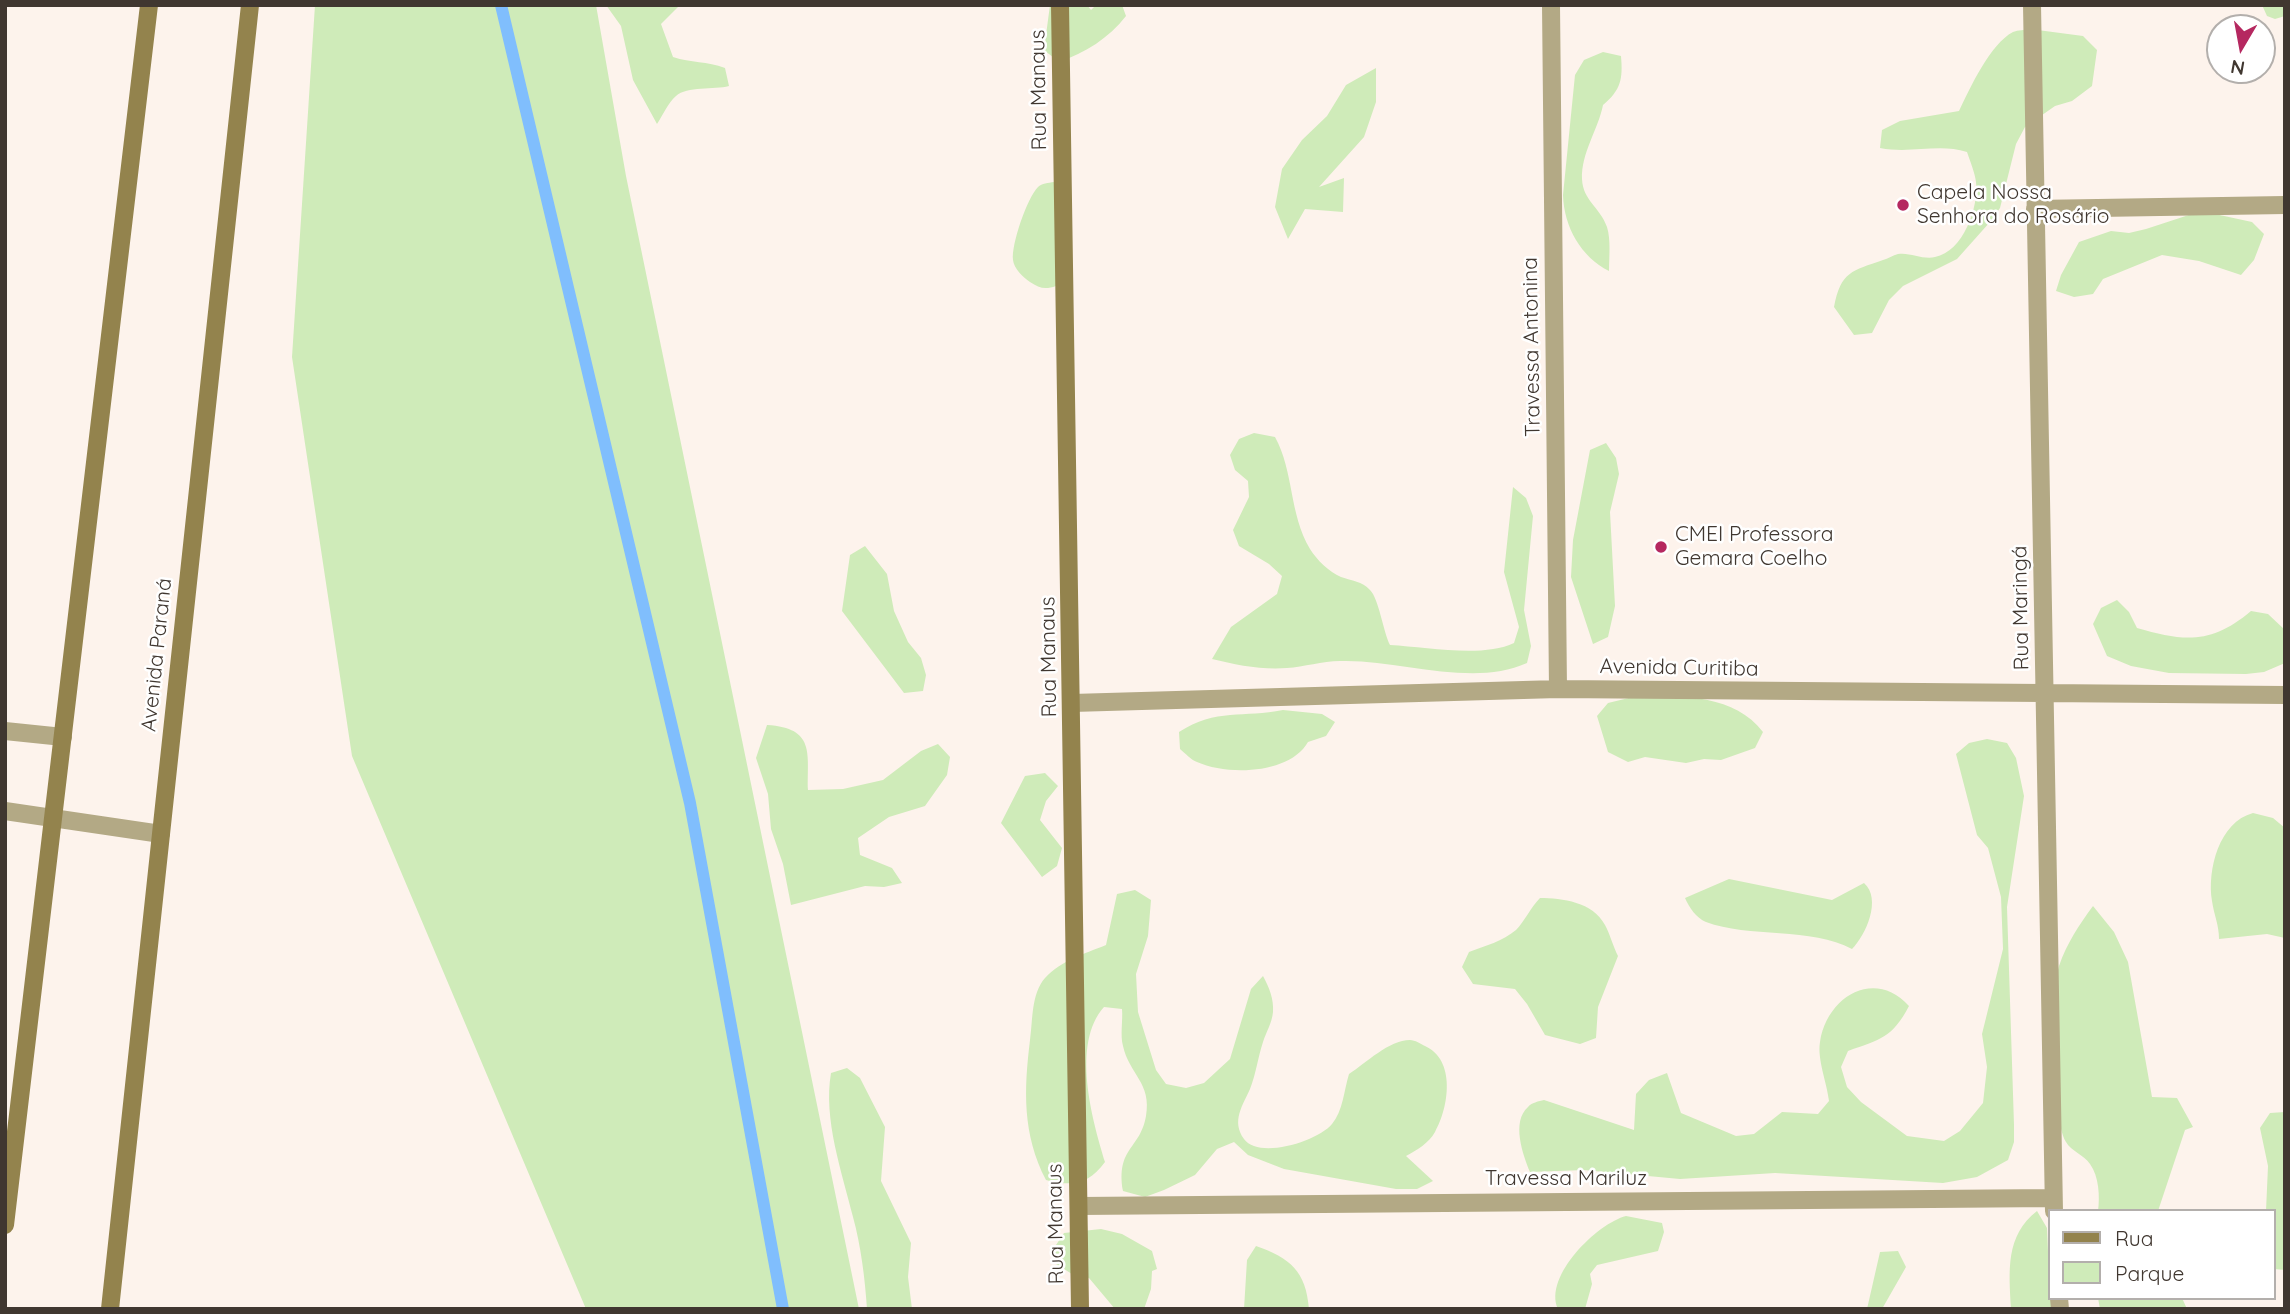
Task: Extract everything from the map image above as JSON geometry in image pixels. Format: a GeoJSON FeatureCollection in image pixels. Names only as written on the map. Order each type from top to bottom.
{"type":"FeatureCollection","features":[{"type":"Feature","properties":{"kind":"main road"},"geometry":{"type":"LineString","coordinates":[[5,1226],[149,5]]}},
{"type":"Feature","properties":{"kind":"main road","name":"Avenida Paraná"},"geometry":{"type":"LineString","coordinates":[[110,1309],[250,5]]}},
{"type":"Feature","properties":{"kind":"main road","name":"Rua Manaus"},"geometry":{"type":"LineString","coordinates":[[1060,5],[1073,703],[1080,1309]]}},
{"type":"Feature","properties":{"kind":"street","name":"Travessa Antonina"},"geometry":{"type":"LineString","coordinates":[[1551,5],[1558,689]]}},
{"type":"Feature","properties":{"kind":"street","name":"Rua Maringá"},"geometry":{"type":"LineString","coordinates":[[2032,5],[2054,1204]]}},
{"type":"Feature","properties":{"kind":"street"},"geometry":{"type":"LineString","coordinates":[[2035,209],[2285,205]]}},
{"type":"Feature","properties":{"kind":"street","name":"Avenida Curitiba"},"geometry":{"type":"LineString","coordinates":[[1073,703],[1558,689],[2285,695]]}},
{"type":"Feature","properties":{"kind":"street"},"geometry":{"type":"LineString","coordinates":[[5,731],[63,737]]}},
{"type":"Feature","properties":{"kind":"street"},"geometry":{"type":"LineString","coordinates":[[5,811],[161,834]]}},
{"type":"Feature","properties":{"kind":"street","name":"Travessa Mariluz"},"geometry":{"type":"LineString","coordinates":[[1079,1206],[2054,1204]]}},
{"type":"Feature","properties":{"kind":"green space"},"geometry":{"type":"Polygon","coordinates":[[[315,5],[596,5],[626,176],[859,1309],[586,1309],[352,756],[292,357],[315,5]]]}},
{"type":"Feature","properties":{"kind":"green space"},"geometry":{"type":"Polygon","coordinates":[[[606,5],[680,5],[661,24],[673,57],[725,68],[729,86],[681,93],[670,102],[657,124],[633,80],[621,26],[606,5]]]}},
{"type":"Feature","properties":{"kind":"green space"},"geometry":{"type":"Polygon","coordinates":[[[1050,5],[1087,5],[1091,10],[1096,5],[1122,5],[1126,16],[1096,44],[1059,62],[1044,50],[1050,5]]]}},
{"type":"Feature","properties":{"kind":"green space"},"geometry":{"type":"Polygon","coordinates":[[[2262,5],[2285,5],[2285,16],[2276,19],[2276,14],[2266,14],[2262,5]]]}},
{"type":"Feature","properties":{"kind":"green space"},"geometry":{"type":"Polygon","coordinates":[[[2030,29],[2083,36],[2097,50],[2092,86],[2072,101],[2055,106],[2025,127],[2016,144],[2000,208],[1957,259],[1903,286],[1889,300],[1872,333],[1854,335],[1834,307],[1844,279],[1856,270],[1898,254],[1930,258],[1945,253],[1961,238],[1975,204],[1976,182],[1967,152],[1946,148],[1880,148],[1882,130],[1900,121],[1959,111],[1996,46],[2013,32],[2030,29]]]}},
{"type":"Feature","properties":{"kind":"green space"},"geometry":{"type":"Polygon","coordinates":[[[1603,52],[1621,56],[1621,78],[1614,94],[1603,105],[1584,160],[1582,179],[1585,193],[1607,227],[1609,271],[1590,258],[1576,240],[1567,218],[1563,195],[1575,75],[1584,60],[1603,52]]]}},
{"type":"Feature","properties":{"kind":"green space"},"geometry":{"type":"Polygon","coordinates":[[[1376,68],[1376,102],[1364,137],[1319,187],[1344,178],[1343,212],[1305,209],[1288,239],[1275,207],[1282,169],[1302,140],[1327,116],[1346,85],[1376,68]]]}},
{"type":"Feature","properties":{"kind":"green space"},"geometry":{"type":"Polygon","coordinates":[[[1054,182],[1058,184],[1056,286],[1045,288],[1033,284],[1019,272],[1013,253],[1029,201],[1038,187],[1054,182]]]}},
{"type":"Feature","properties":{"kind":"green space"},"geometry":{"type":"Polygon","coordinates":[[[2201,211],[2252,222],[2264,234],[2254,260],[2241,275],[2199,261],[2162,255],[2103,279],[2093,294],[2074,297],[2056,291],[2061,275],[2079,242],[2111,231],[2129,233],[2146,229],[2201,211]]]}},
{"type":"Feature","properties":{"kind":"green space"},"geometry":{"type":"Polygon","coordinates":[[[1254,433],[1275,437],[1286,464],[1298,522],[1310,549],[1332,572],[1370,590],[1376,600],[1390,645],[1471,651],[1514,643],[1519,627],[1504,572],[1513,487],[1526,498],[1533,516],[1524,610],[1531,646],[1527,663],[1506,670],[1459,673],[1387,664],[1333,661],[1268,668],[1212,659],[1231,627],[1277,594],[1282,576],[1269,564],[1239,546],[1233,530],[1249,497],[1248,481],[1235,470],[1230,455],[1239,439],[1254,433]]]}},
{"type":"Feature","properties":{"kind":"green space"},"geometry":{"type":"Polygon","coordinates":[[[1606,443],[1616,458],[1619,474],[1610,512],[1615,606],[1608,637],[1593,644],[1571,577],[1573,540],[1590,450],[1606,443]]]}},
{"type":"Feature","properties":{"kind":"green space"},"geometry":{"type":"Polygon","coordinates":[[[865,546],[887,574],[894,611],[908,642],[921,658],[926,675],[923,691],[904,693],[842,611],[850,555],[865,546]]]}},
{"type":"Feature","properties":{"kind":"green space"},"geometry":{"type":"Polygon","coordinates":[[[2117,600],[2129,612],[2137,628],[2170,636],[2210,635],[2237,622],[2251,611],[2268,614],[2285,630],[2285,663],[2264,672],[2246,674],[2169,673],[2131,666],[2107,656],[2093,624],[2101,608],[2117,600]]]}},
{"type":"Feature","properties":{"kind":"green space"},"geometry":{"type":"Polygon","coordinates":[[[1641,695],[1691,697],[1723,704],[1751,720],[1763,732],[1755,748],[1721,760],[1704,759],[1686,763],[1645,757],[1628,762],[1608,752],[1597,716],[1608,703],[1641,695]]]}},
{"type":"Feature","properties":{"kind":"green space"},"geometry":{"type":"Polygon","coordinates":[[[1283,710],[1322,714],[1335,722],[1326,736],[1308,742],[1299,753],[1287,761],[1257,769],[1210,766],[1195,761],[1180,749],[1179,732],[1192,724],[1230,715],[1283,710]]]}},
{"type":"Feature","properties":{"kind":"green space"},"geometry":{"type":"Polygon","coordinates":[[[767,725],[783,727],[801,737],[808,754],[808,790],[843,789],[883,780],[921,751],[938,744],[950,757],[947,775],[925,806],[889,817],[858,838],[860,855],[892,868],[902,883],[884,887],[865,886],[791,905],[783,864],[771,829],[768,794],[756,758],[767,725]]]}},
{"type":"Feature","properties":{"kind":"green space"},"geometry":{"type":"Polygon","coordinates":[[[1987,739],[2007,743],[2016,758],[2024,796],[2007,907],[2014,1125],[2014,1142],[2008,1160],[1977,1177],[1943,1183],[1775,1173],[1680,1179],[1584,1170],[1530,1172],[1519,1130],[1523,1113],[1529,1106],[1544,1100],[1634,1130],[1636,1094],[1649,1080],[1667,1073],[1681,1113],[1736,1136],[1754,1134],[1782,1112],[1818,1114],[1829,1101],[1820,1056],[1824,1026],[1842,1000],[1854,992],[1868,989],[1882,989],[1896,995],[1909,1006],[1891,1031],[1848,1051],[1841,1067],[1847,1087],[1861,1102],[1907,1136],[1944,1141],[1960,1131],[1983,1103],[1987,1067],[1982,1034],[2003,949],[2001,897],[1988,848],[1977,835],[1956,754],[1969,743],[1987,739]]]}},
{"type":"Feature","properties":{"kind":"green space"},"geometry":{"type":"Polygon","coordinates":[[[1045,773],[1058,786],[1046,801],[1040,820],[1062,848],[1057,866],[1042,877],[1001,823],[1025,776],[1045,773]]]}},
{"type":"Feature","properties":{"kind":"green space"},"geometry":{"type":"Polygon","coordinates":[[[2253,813],[2273,818],[2285,828],[2285,938],[2267,934],[2219,939],[2211,889],[2214,862],[2224,837],[2232,826],[2253,813]]]}},
{"type":"Feature","properties":{"kind":"green space"},"geometry":{"type":"Polygon","coordinates":[[[1729,879],[1832,900],[1864,883],[1872,898],[1870,917],[1852,949],[1818,938],[1741,930],[1702,920],[1693,912],[1685,898],[1729,879]]]}},
{"type":"Feature","properties":{"kind":"green space"},"geometry":{"type":"Polygon","coordinates":[[[1135,890],[1151,900],[1148,936],[1136,974],[1138,1012],[1156,1070],[1166,1084],[1186,1088],[1204,1083],[1230,1059],[1251,989],[1263,976],[1271,993],[1273,1012],[1252,1083],[1238,1119],[1244,1139],[1262,1148],[1275,1148],[1302,1142],[1325,1130],[1339,1113],[1349,1074],[1386,1048],[1412,1040],[1435,1053],[1442,1062],[1447,1085],[1444,1110],[1435,1132],[1426,1143],[1406,1156],[1433,1181],[1417,1189],[1396,1189],[1284,1169],[1248,1155],[1234,1142],[1217,1149],[1195,1175],[1164,1190],[1145,1197],[1123,1191],[1123,1165],[1143,1127],[1146,1095],[1123,1046],[1122,1009],[1104,1007],[1094,1023],[1088,1041],[1086,1061],[1090,1104],[1105,1162],[1093,1175],[1079,1182],[1046,1180],[1033,1146],[1026,1094],[1033,1008],[1037,992],[1045,978],[1059,967],[1106,945],[1117,894],[1135,890]]]}},
{"type":"Feature","properties":{"kind":"green space"},"geometry":{"type":"Polygon","coordinates":[[[1540,898],[1567,900],[1593,911],[1605,925],[1618,956],[1598,1007],[1596,1038],[1580,1044],[1545,1035],[1515,989],[1473,984],[1462,967],[1469,952],[1500,940],[1516,930],[1540,898]]]}},
{"type":"Feature","properties":{"kind":"green space"},"geometry":{"type":"Polygon","coordinates":[[[2093,906],[2114,932],[2128,962],[2152,1097],[2177,1098],[2193,1127],[2185,1130],[2159,1209],[2098,1209],[2098,1187],[2093,1169],[2068,1145],[2061,1128],[2055,1083],[2054,1002],[2059,966],[2078,927],[2093,906]]]}},
{"type":"Feature","properties":{"kind":"green space"},"geometry":{"type":"Polygon","coordinates":[[[847,1068],[860,1078],[885,1127],[881,1181],[911,1243],[908,1277],[912,1309],[867,1309],[858,1239],[835,1145],[830,1109],[831,1073],[847,1068]]]}},
{"type":"Feature","properties":{"kind":"green space"},"geometry":{"type":"Polygon","coordinates":[[[2285,1112],[2285,1270],[2276,1269],[2276,1209],[2266,1209],[2268,1166],[2260,1128],[2270,1113],[2285,1112]]]}},
{"type":"Feature","properties":{"kind":"green space"},"geometry":{"type":"Polygon","coordinates":[[[2037,1211],[2047,1228],[2048,1300],[2054,1300],[2054,1309],[2011,1309],[2011,1255],[2019,1232],[2037,1211]]]}},
{"type":"Feature","properties":{"kind":"green space"},"geometry":{"type":"Polygon","coordinates":[[[1626,1216],[1662,1223],[1664,1232],[1658,1251],[1597,1265],[1590,1274],[1592,1284],[1585,1309],[1558,1309],[1555,1296],[1558,1282],[1576,1253],[1601,1229],[1626,1216]]]}},
{"type":"Feature","properties":{"kind":"green space"},"geometry":{"type":"Polygon","coordinates":[[[1101,1229],[1122,1234],[1152,1251],[1157,1269],[1152,1271],[1151,1289],[1144,1309],[1115,1309],[1089,1278],[1072,1274],[1056,1264],[1054,1248],[1064,1233],[1101,1229]]]}},
{"type":"Feature","properties":{"kind":"green space"},"geometry":{"type":"Polygon","coordinates":[[[1256,1246],[1287,1261],[1294,1268],[1304,1285],[1309,1309],[1244,1309],[1247,1260],[1256,1246]]]}},
{"type":"Feature","properties":{"kind":"green space"},"geometry":{"type":"Polygon","coordinates":[[[1898,1251],[1906,1267],[1882,1309],[1867,1309],[1880,1252],[1898,1251]]]}},
{"type":"Feature","properties":{"kind":"green space"},"geometry":{"type":"Polygon","coordinates":[[[2098,1300],[2183,1300],[2187,1309],[2100,1309],[2098,1300]]]}},
{"type":"Feature","properties":{"kind":"waterway"},"geometry":{"type":"LineString","coordinates":[[501,5],[690,803],[783,1309]]}},
{"type":"Feature","properties":{"kind":"place","name":"Capela Nossa Senhora do Rosário"},"geometry":{"type":"Point","coordinates":[1903,205]}},
{"type":"Feature","properties":{"kind":"place","name":"CMEI Professora Gemara Coelho"},"geometry":{"type":"Point","coordinates":[1661,547]}}]}
